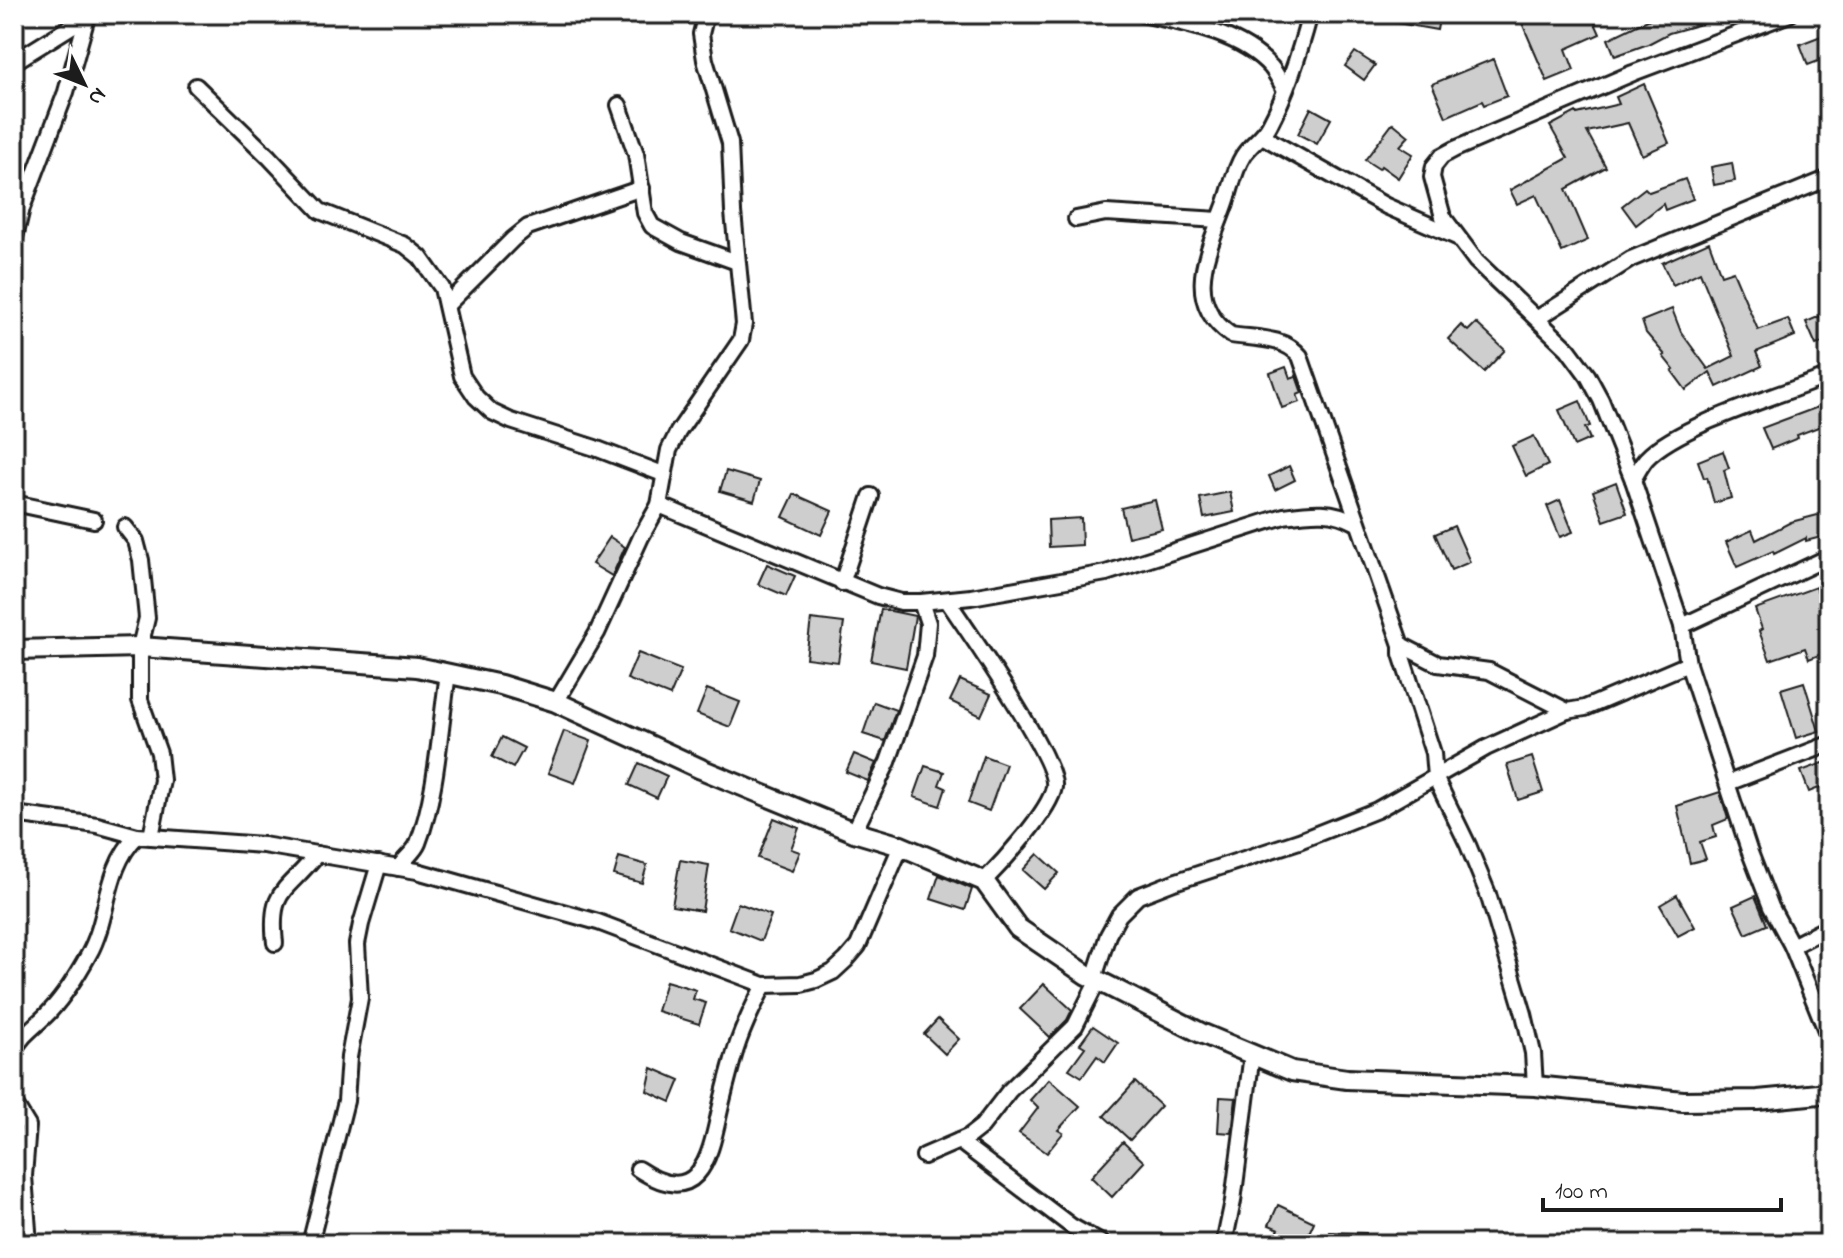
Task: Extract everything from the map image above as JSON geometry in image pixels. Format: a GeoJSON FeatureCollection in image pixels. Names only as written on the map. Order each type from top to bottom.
{"type":"FeatureCollection","features":[{"type":"Feature","properties":{"kind":"street"},"geometry":{"type":"LineString","coordinates":[[556,702],[597,633],[659,505],[669,450],[678,432],[741,340],[744,324],[730,143],[705,60],[701,34],[706,14]]}},
{"type":"Feature","properties":{"kind":"street"},"geometry":{"type":"LineString","coordinates":[[1142,14],[1220,36],[1243,46],[1271,68],[1284,88]]}},
{"type":"Feature","properties":{"kind":"street"},"geometry":{"type":"LineString","coordinates":[[1310,14],[1270,124],[1244,154],[1200,283],[1216,323],[1231,335],[1282,341],[1292,346],[1300,356],[1401,645],[1401,654],[1433,753],[1435,777],[1488,894],[1524,1014],[1533,1053],[1535,1086]]}},
{"type":"Feature","properties":{"kind":"street"},"geometry":{"type":"LineString","coordinates":[[1790,14],[1633,73],[1442,156],[1434,166],[1432,177],[1443,217],[1457,237],[1476,261],[1568,349],[1601,400],[1633,480],[1682,626],[1688,664],[1749,850],[1829,1038]]}},
{"type":"Feature","properties":{"kind":"street"},"geometry":{"type":"LineString","coordinates":[[14,62],[88,15]]}},
{"type":"Feature","properties":{"kind":"street"},"geometry":{"type":"LineString","coordinates":[[14,242],[22,208],[66,92],[88,15]]}},
{"type":"Feature","properties":{"kind":"street"},"geometry":{"type":"LineString","coordinates":[[196,86],[320,211],[405,245],[420,257],[442,288],[462,376],[476,397],[492,412],[663,474]]}},
{"type":"Feature","properties":{"kind":"street"},"geometry":{"type":"LineString","coordinates":[[619,105],[636,154],[645,213],[652,226],[681,242],[737,262]]}},
{"type":"Feature","properties":{"kind":"street"},"geometry":{"type":"LineString","coordinates":[[1262,136],[1386,206],[1457,237]]}},
{"type":"Feature","properties":{"kind":"street"},"geometry":{"type":"LineString","coordinates":[[1538,318],[1631,259],[1829,178]]}},
{"type":"Feature","properties":{"kind":"street"},"geometry":{"type":"LineString","coordinates":[[447,305],[528,227],[642,188]]}},
{"type":"Feature","properties":{"kind":"street"},"geometry":{"type":"LineString","coordinates":[[1076,219],[1106,213],[1219,220]]}},
{"type":"Feature","properties":{"kind":"street"},"geometry":{"type":"LineString","coordinates":[[1633,480],[1645,460],[1660,447],[1702,425],[1829,376]]}},
{"type":"Feature","properties":{"kind":"street"},"geometry":{"type":"LineString","coordinates":[[842,583],[871,496]]}},
{"type":"Feature","properties":{"kind":"street"},"geometry":{"type":"LineString","coordinates":[[14,503],[94,520]]}},
{"type":"Feature","properties":{"kind":"street"},"geometry":{"type":"LineString","coordinates":[[659,505],[842,583],[901,602],[947,600],[1106,573],[1284,516],[1311,512],[1341,514],[1357,523]]}},
{"type":"Feature","properties":{"kind":"street"},"geometry":{"type":"LineString","coordinates":[[14,1051],[29,1030],[66,992],[91,950],[111,881],[127,846],[144,837],[162,780],[159,753],[140,700],[140,647],[147,618],[145,587],[139,547],[125,527]]}},
{"type":"Feature","properties":{"kind":"street"},"geometry":{"type":"LineString","coordinates":[[1682,626],[1829,557]]}},
{"type":"Feature","properties":{"kind":"street"},"geometry":{"type":"LineString","coordinates":[[947,600],[1023,716],[1051,772],[1054,787],[1030,827],[984,881]]}},
{"type":"Feature","properties":{"kind":"street"},"geometry":{"type":"LineString","coordinates":[[854,832],[888,762],[925,656],[928,623],[921,602]]}},
{"type":"Feature","properties":{"kind":"street"},"geometry":{"type":"LineString","coordinates":[[1401,645],[1438,664],[1489,671],[1567,711]]}},
{"type":"Feature","properties":{"kind":"street"},"geometry":{"type":"LineString","coordinates":[[14,650],[140,647],[401,666],[501,685],[556,702],[701,769],[984,881],[1018,928],[1096,979],[1201,1033],[1292,1071],[1347,1079],[1535,1086],[1683,1101],[1758,1100],[1829,1093]]}},
{"type":"Feature","properties":{"kind":"street"},"geometry":{"type":"LineString","coordinates":[[924,1156],[959,1141],[982,1126],[1009,1091],[1075,1026],[1096,979],[1108,935],[1119,915],[1138,896],[1350,822],[1486,748],[1567,711],[1585,708],[1688,664]]}},
{"type":"Feature","properties":{"kind":"street"},"geometry":{"type":"LineString","coordinates":[[399,868],[416,846],[427,816],[448,674]]}},
{"type":"Feature","properties":{"kind":"street"},"geometry":{"type":"LineString","coordinates":[[1728,783],[1829,744]]}},
{"type":"Feature","properties":{"kind":"street"},"geometry":{"type":"LineString","coordinates":[[14,814],[97,825],[144,837],[263,845],[454,880],[598,922],[764,985],[801,984],[816,980],[833,972],[846,960],[858,946],[901,846]]}},
{"type":"Feature","properties":{"kind":"street"},"geometry":{"type":"LineString","coordinates":[[275,943],[272,915],[277,899],[317,854]]}},
{"type":"Feature","properties":{"kind":"street"},"geometry":{"type":"LineString","coordinates":[[310,1244],[346,1101],[349,1057],[360,998],[357,944],[379,864]]}},
{"type":"Feature","properties":{"kind":"street"},"geometry":{"type":"LineString","coordinates":[[1792,946],[1829,927]]}},
{"type":"Feature","properties":{"kind":"street"},"geometry":{"type":"LineString","coordinates":[[638,1169],[653,1179],[675,1184],[688,1181],[707,1162],[733,1057],[764,985]]}},
{"type":"Feature","properties":{"kind":"street"},"geometry":{"type":"LineString","coordinates":[[1224,1244],[1233,1201],[1252,1054]]}},
{"type":"Feature","properties":{"kind":"street"},"geometry":{"type":"LineString","coordinates":[[14,1103],[28,1126],[24,1176],[29,1244]]}},
{"type":"Feature","properties":{"kind":"street"},"geometry":{"type":"LineString","coordinates":[[959,1141],[1071,1226],[1103,1244]]}},
{"type":"Feature","properties":{"kind":"building"},"geometry":{"type":"Polygon","coordinates":[[[1386,14],[1440,14],[1437,30],[1386,21],[1386,14]]]}},
{"type":"Feature","properties":{"kind":"building"},"geometry":{"type":"Polygon","coordinates":[[[1542,14],[1591,14],[1600,34],[1566,49],[1574,70],[1547,81],[1522,23],[1542,14]]]}},
{"type":"Feature","properties":{"kind":"building"},"geometry":{"type":"Polygon","coordinates":[[[1660,14],[1722,14],[1723,18],[1669,33],[1615,56],[1608,39],[1660,14]]]}},
{"type":"Feature","properties":{"kind":"building"},"geometry":{"type":"Polygon","coordinates":[[[1829,33],[1829,57],[1808,65],[1800,44],[1829,33]]]}},
{"type":"Feature","properties":{"kind":"building"},"geometry":{"type":"Polygon","coordinates":[[[1355,52],[1375,65],[1364,80],[1345,66],[1355,52]]]}},
{"type":"Feature","properties":{"kind":"building"},"geometry":{"type":"Polygon","coordinates":[[[1493,59],[1507,96],[1484,105],[1482,101],[1446,117],[1432,84],[1493,59]]]}},
{"type":"Feature","properties":{"kind":"building"},"geometry":{"type":"Polygon","coordinates":[[[1644,84],[1669,143],[1642,155],[1628,123],[1587,132],[1606,167],[1566,189],[1588,240],[1562,252],[1536,195],[1517,204],[1510,190],[1568,158],[1550,126],[1576,112],[1619,104],[1616,97],[1644,84]]]}},
{"type":"Feature","properties":{"kind":"building"},"geometry":{"type":"Polygon","coordinates":[[[1311,108],[1331,119],[1317,144],[1298,134],[1311,108]]]}},
{"type":"Feature","properties":{"kind":"building"},"geometry":{"type":"Polygon","coordinates":[[[1393,123],[1409,136],[1400,146],[1413,154],[1398,178],[1365,160],[1393,123]]]}},
{"type":"Feature","properties":{"kind":"building"},"geometry":{"type":"Polygon","coordinates":[[[1732,163],[1735,181],[1714,185],[1711,167],[1732,163]]]}},
{"type":"Feature","properties":{"kind":"building"},"geometry":{"type":"Polygon","coordinates":[[[1685,179],[1693,199],[1665,210],[1663,204],[1636,225],[1622,206],[1645,188],[1649,192],[1685,179]]]}},
{"type":"Feature","properties":{"kind":"building"},"geometry":{"type":"Polygon","coordinates":[[[1709,242],[1721,275],[1733,271],[1758,330],[1788,319],[1795,336],[1756,352],[1762,366],[1717,387],[1710,372],[1686,390],[1665,355],[1646,333],[1642,321],[1672,309],[1681,332],[1708,369],[1734,356],[1700,272],[1673,285],[1662,263],[1709,242]]]}},
{"type":"Feature","properties":{"kind":"building"},"geometry":{"type":"Polygon","coordinates":[[[1825,314],[1829,324],[1829,340],[1816,345],[1806,322],[1825,314]]]}},
{"type":"Feature","properties":{"kind":"building"},"geometry":{"type":"Polygon","coordinates":[[[1476,323],[1505,350],[1484,372],[1448,339],[1461,325],[1468,331],[1476,323]]]}},
{"type":"Feature","properties":{"kind":"building"},"geometry":{"type":"Polygon","coordinates":[[[1286,367],[1290,378],[1296,376],[1302,393],[1297,395],[1300,402],[1282,408],[1270,373],[1286,367]]]}},
{"type":"Feature","properties":{"kind":"building"},"geometry":{"type":"Polygon","coordinates":[[[1580,401],[1590,426],[1585,428],[1590,439],[1574,446],[1559,410],[1580,401]]]}},
{"type":"Feature","properties":{"kind":"building"},"geometry":{"type":"Polygon","coordinates":[[[1829,403],[1829,423],[1771,449],[1762,428],[1829,403]]]}},
{"type":"Feature","properties":{"kind":"building"},"geometry":{"type":"Polygon","coordinates":[[[1534,436],[1548,465],[1526,476],[1512,446],[1534,436]]]}},
{"type":"Feature","properties":{"kind":"building"},"geometry":{"type":"Polygon","coordinates":[[[1723,451],[1729,468],[1724,470],[1731,498],[1714,503],[1707,477],[1704,478],[1698,461],[1723,451]]]}},
{"type":"Feature","properties":{"kind":"building"},"geometry":{"type":"Polygon","coordinates":[[[1289,466],[1295,480],[1275,490],[1269,476],[1289,466]]]}},
{"type":"Feature","properties":{"kind":"building"},"geometry":{"type":"Polygon","coordinates":[[[726,471],[760,481],[754,501],[720,491],[726,471]]]}},
{"type":"Feature","properties":{"kind":"building"},"geometry":{"type":"Polygon","coordinates":[[[1616,482],[1627,513],[1604,521],[1593,491],[1616,482]]]}},
{"type":"Feature","properties":{"kind":"building"},"geometry":{"type":"Polygon","coordinates":[[[1230,492],[1234,512],[1204,518],[1200,498],[1230,492]]]}},
{"type":"Feature","properties":{"kind":"building"},"geometry":{"type":"Polygon","coordinates":[[[794,494],[832,511],[821,535],[783,517],[794,494]]]}},
{"type":"Feature","properties":{"kind":"building"},"geometry":{"type":"Polygon","coordinates":[[[1155,500],[1162,529],[1128,537],[1121,508],[1155,500]]]}},
{"type":"Feature","properties":{"kind":"building"},"geometry":{"type":"Polygon","coordinates":[[[1560,500],[1573,532],[1560,537],[1547,506],[1560,500]]]}},
{"type":"Feature","properties":{"kind":"building"},"geometry":{"type":"Polygon","coordinates":[[[1829,512],[1829,535],[1806,541],[1806,538],[1737,567],[1726,542],[1752,530],[1756,540],[1791,522],[1829,512]]]}},
{"type":"Feature","properties":{"kind":"building"},"geometry":{"type":"Polygon","coordinates":[[[1081,518],[1082,545],[1049,547],[1048,520],[1081,518]]]}},
{"type":"Feature","properties":{"kind":"building"},"geometry":{"type":"Polygon","coordinates":[[[1454,526],[1470,562],[1451,570],[1435,534],[1454,526]]]}},
{"type":"Feature","properties":{"kind":"building"},"geometry":{"type":"Polygon","coordinates":[[[610,537],[625,547],[612,576],[592,564],[610,537]]]}},
{"type":"Feature","properties":{"kind":"building"},"geometry":{"type":"Polygon","coordinates":[[[767,564],[795,576],[786,596],[758,584],[767,564]]]}},
{"type":"Feature","properties":{"kind":"building"},"geometry":{"type":"Polygon","coordinates":[[[1816,587],[1829,622],[1829,651],[1809,659],[1805,648],[1770,660],[1755,609],[1816,587]]]}},
{"type":"Feature","properties":{"kind":"building"},"geometry":{"type":"Polygon","coordinates":[[[881,609],[915,616],[906,668],[871,661],[881,609]]]}},
{"type":"Feature","properties":{"kind":"building"},"geometry":{"type":"Polygon","coordinates":[[[811,619],[844,623],[838,662],[806,658],[811,619]]]}},
{"type":"Feature","properties":{"kind":"building"},"geometry":{"type":"Polygon","coordinates":[[[638,653],[681,670],[670,696],[627,679],[638,653]]]}},
{"type":"Feature","properties":{"kind":"building"},"geometry":{"type":"Polygon","coordinates":[[[960,680],[991,694],[981,716],[950,701],[960,680]]]}},
{"type":"Feature","properties":{"kind":"building"},"geometry":{"type":"Polygon","coordinates":[[[1804,682],[1819,731],[1796,738],[1781,689],[1804,682]]]}},
{"type":"Feature","properties":{"kind":"building"},"geometry":{"type":"Polygon","coordinates":[[[707,689],[740,702],[730,727],[697,714],[707,689]]]}},
{"type":"Feature","properties":{"kind":"building"},"geometry":{"type":"Polygon","coordinates":[[[874,702],[896,710],[885,741],[863,734],[874,702]]]}},
{"type":"Feature","properties":{"kind":"building"},"geometry":{"type":"Polygon","coordinates":[[[564,731],[591,741],[575,783],[548,773],[564,731]]]}},
{"type":"Feature","properties":{"kind":"building"},"geometry":{"type":"Polygon","coordinates":[[[502,737],[524,748],[513,768],[492,757],[502,737]]]}},
{"type":"Feature","properties":{"kind":"building"},"geometry":{"type":"Polygon","coordinates":[[[854,754],[876,763],[868,781],[846,772],[854,754]]]}},
{"type":"Feature","properties":{"kind":"building"},"geometry":{"type":"Polygon","coordinates":[[[984,756],[1006,764],[989,811],[968,803],[984,756]]]}},
{"type":"Feature","properties":{"kind":"building"},"geometry":{"type":"Polygon","coordinates":[[[1532,757],[1543,792],[1518,800],[1507,765],[1532,757]]]}},
{"type":"Feature","properties":{"kind":"building"},"geometry":{"type":"Polygon","coordinates":[[[1829,761],[1829,784],[1809,792],[1801,771],[1829,761]]]}},
{"type":"Feature","properties":{"kind":"building"},"geometry":{"type":"Polygon","coordinates":[[[639,763],[667,776],[657,798],[629,785],[639,763]]]}},
{"type":"Feature","properties":{"kind":"building"},"geometry":{"type":"Polygon","coordinates":[[[925,766],[944,772],[939,785],[946,788],[940,806],[914,797],[925,766]]]}},
{"type":"Feature","properties":{"kind":"building"},"geometry":{"type":"Polygon","coordinates":[[[1720,792],[1728,819],[1713,825],[1716,837],[1700,842],[1706,859],[1690,863],[1677,806],[1720,792]]]}},
{"type":"Feature","properties":{"kind":"building"},"geometry":{"type":"Polygon","coordinates":[[[774,818],[799,828],[791,849],[800,852],[792,871],[758,858],[774,818]]]}},
{"type":"Feature","properties":{"kind":"building"},"geometry":{"type":"Polygon","coordinates":[[[1038,854],[1059,873],[1044,889],[1023,870],[1038,854]]]}},
{"type":"Feature","properties":{"kind":"building"},"geometry":{"type":"Polygon","coordinates":[[[619,857],[647,865],[642,883],[614,875],[619,857]]]}},
{"type":"Feature","properties":{"kind":"building"},"geometry":{"type":"Polygon","coordinates":[[[680,860],[709,865],[702,911],[672,906],[680,860]]]}},
{"type":"Feature","properties":{"kind":"building"},"geometry":{"type":"Polygon","coordinates":[[[939,875],[972,889],[965,910],[931,899],[939,875]]]}},
{"type":"Feature","properties":{"kind":"building"},"geometry":{"type":"Polygon","coordinates":[[[1677,895],[1695,927],[1678,936],[1660,905],[1677,895]]]}},
{"type":"Feature","properties":{"kind":"building"},"geometry":{"type":"Polygon","coordinates":[[[1755,896],[1767,925],[1746,934],[1733,906],[1755,896]]]}},
{"type":"Feature","properties":{"kind":"building"},"geometry":{"type":"Polygon","coordinates":[[[738,903],[771,915],[761,941],[729,928],[738,903]]]}},
{"type":"Feature","properties":{"kind":"building"},"geometry":{"type":"Polygon","coordinates":[[[666,981],[696,990],[693,999],[706,1003],[699,1024],[657,1011],[666,981]]]}},
{"type":"Feature","properties":{"kind":"building"},"geometry":{"type":"Polygon","coordinates":[[[1044,984],[1072,1010],[1067,1020],[1050,1037],[1020,1009],[1044,984]]]}},
{"type":"Feature","properties":{"kind":"building"},"geometry":{"type":"Polygon","coordinates":[[[938,1019],[959,1039],[945,1054],[924,1034],[938,1019]]]}},
{"type":"Feature","properties":{"kind":"building"},"geometry":{"type":"Polygon","coordinates":[[[1093,1026],[1118,1043],[1105,1062],[1097,1056],[1082,1077],[1069,1069],[1085,1047],[1080,1044],[1093,1026]]]}},
{"type":"Feature","properties":{"kind":"building"},"geometry":{"type":"Polygon","coordinates":[[[652,1068],[680,1080],[671,1102],[647,1091],[652,1068]]]}},
{"type":"Feature","properties":{"kind":"building"},"geometry":{"type":"Polygon","coordinates":[[[1049,1079],[1080,1106],[1058,1130],[1063,1133],[1047,1153],[1019,1133],[1038,1108],[1030,1100],[1049,1079]]]}},
{"type":"Feature","properties":{"kind":"building"},"geometry":{"type":"Polygon","coordinates":[[[1135,1082],[1161,1106],[1130,1140],[1104,1116],[1135,1082]]]}},
{"type":"Feature","properties":{"kind":"building"},"geometry":{"type":"Polygon","coordinates":[[[1220,1097],[1236,1098],[1232,1133],[1218,1132],[1220,1097]]]}},
{"type":"Feature","properties":{"kind":"building"},"geometry":{"type":"Polygon","coordinates":[[[1123,1142],[1144,1162],[1112,1197],[1091,1177],[1123,1142]]]}},
{"type":"Feature","properties":{"kind":"building"},"geometry":{"type":"Polygon","coordinates":[[[1278,1205],[1314,1222],[1304,1244],[1288,1244],[1275,1238],[1279,1229],[1269,1225],[1278,1205]]]}},
{"type":"Feature","properties":{"kind":"building"},"geometry":{"type":"Polygon","coordinates":[[[1330,1232],[1366,1233],[1366,1244],[1329,1244],[1330,1232]]]}}]}
